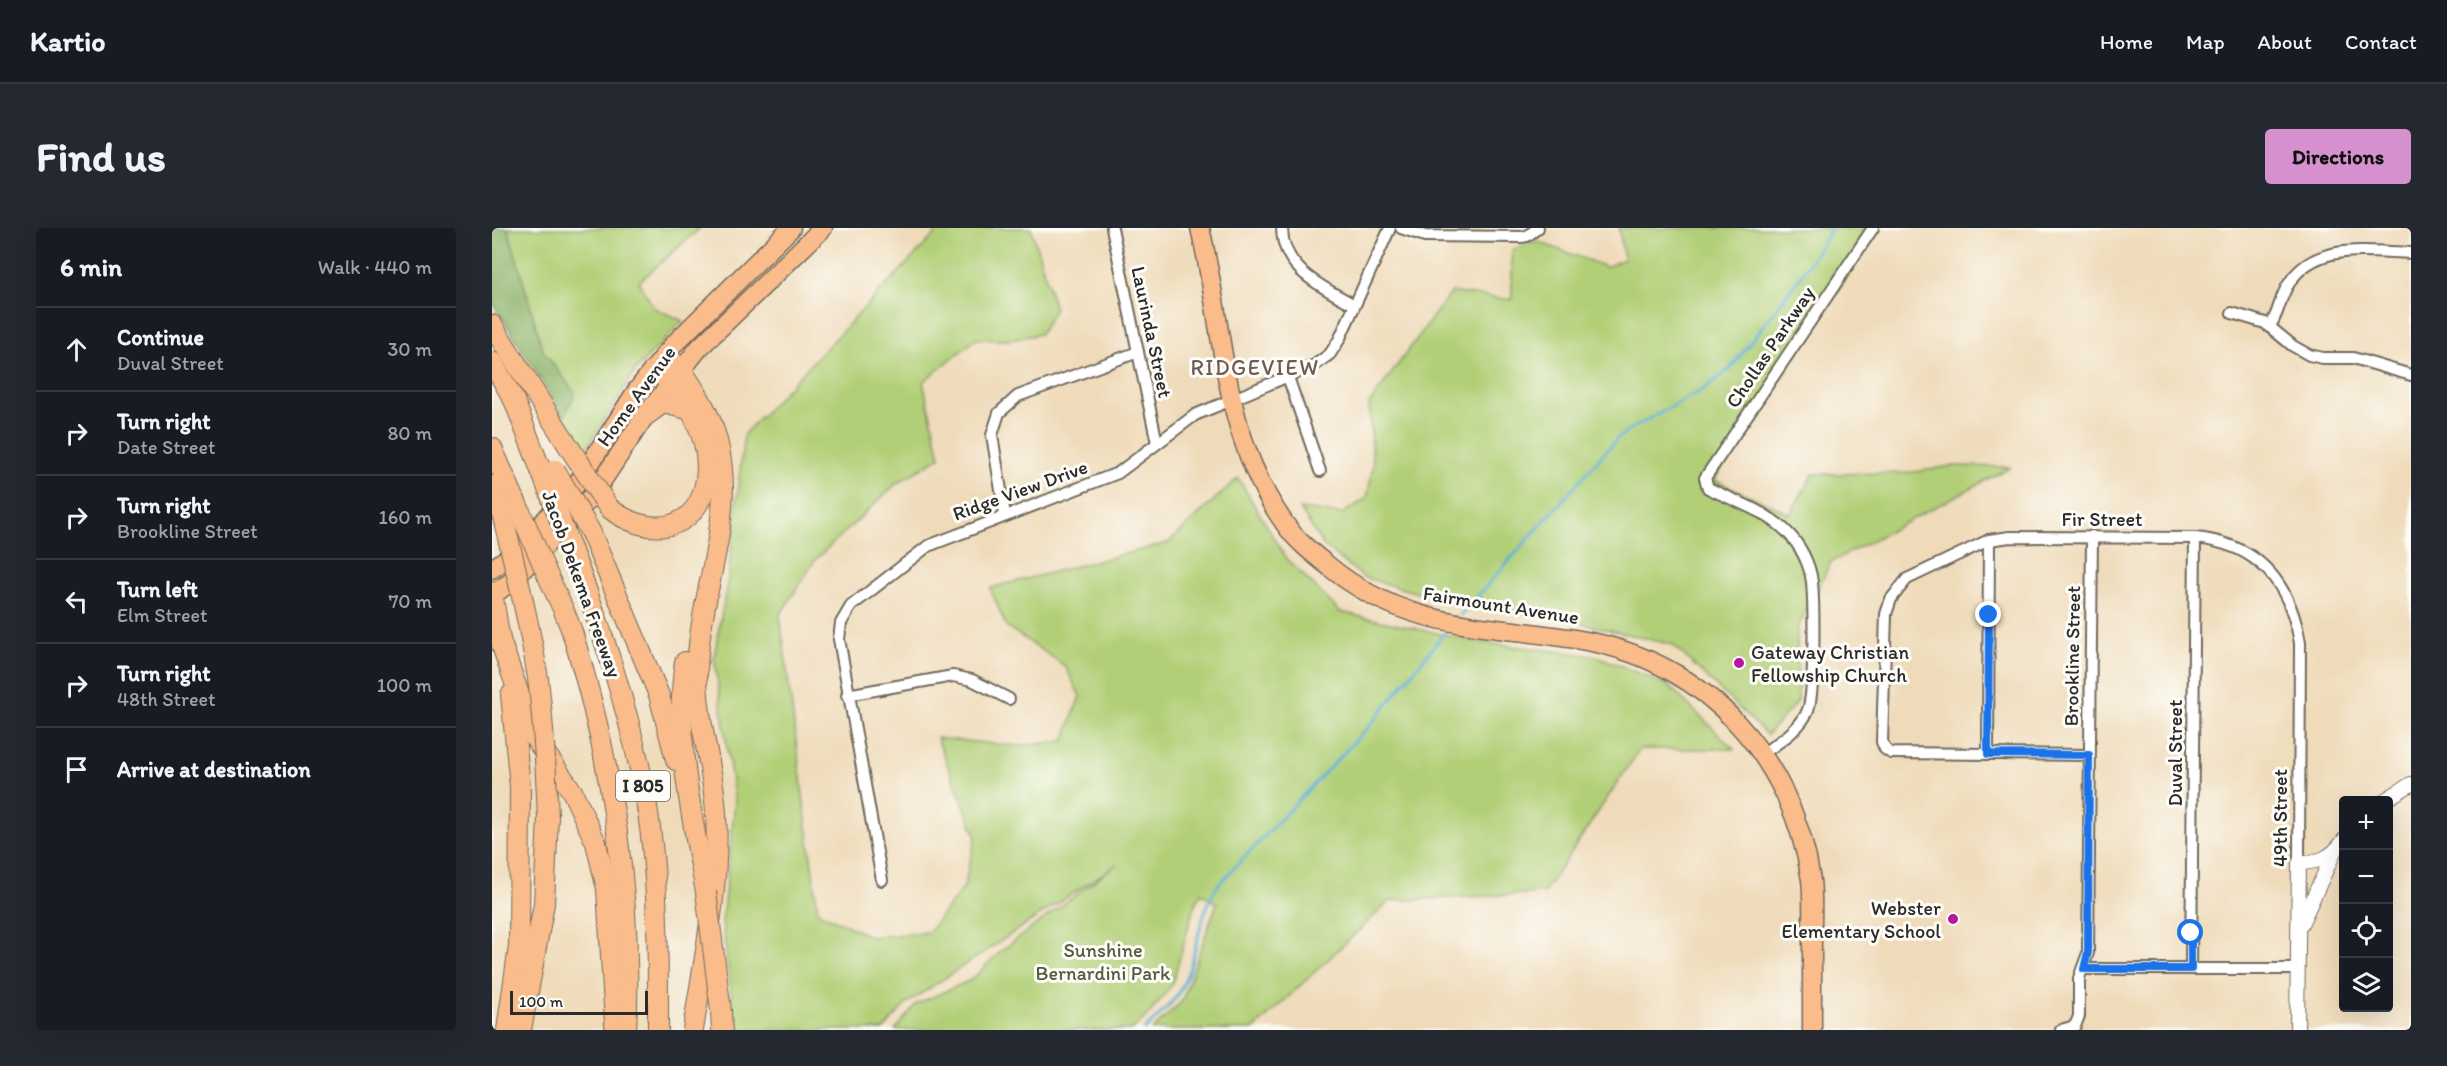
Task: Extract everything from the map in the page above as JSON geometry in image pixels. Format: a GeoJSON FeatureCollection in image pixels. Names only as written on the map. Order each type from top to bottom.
{"type":"FeatureCollection","features":[{"type":"Feature","properties":{"kind":"highway"},"geometry":{"type":"LineString","coordinates":[[492,325],[609,508],[624,520],[642,527],[662,528],[678,522],[692,511],[702,497],[706,479],[707,456],[701,434],[688,409],[676,374]]}},
{"type":"Feature","properties":{"kind":"highway"},"geometry":{"type":"LineString","coordinates":[[492,362],[514,400],[550,476],[591,533],[659,695],[692,820],[706,892],[722,1021]]}},
{"type":"Feature","properties":{"kind":"highway"},"geometry":{"type":"LineString","coordinates":[[659,362],[676,374],[705,408],[718,439],[725,490],[697,661],[700,721],[715,794],[717,845],[693,1030]]}},
{"type":"Feature","properties":{"kind":"highway"},"geometry":{"type":"LineString","coordinates":[[645,416],[663,403],[688,409]]}},
{"type":"Feature","properties":{"kind":"highway","name":"Jacob Dekema Freeway"},"geometry":{"type":"LineString","coordinates":[[492,448],[511,513],[548,576],[573,633],[603,750],[621,867],[628,994],[626,1030]]}},
{"type":"Feature","properties":{"kind":"highway","name":"Jacob Dekema Freeway"},"geometry":{"type":"LineString","coordinates":[[550,476],[572,551],[609,650],[641,776],[654,876],[659,954],[658,1030]]}},
{"type":"Feature","properties":{"kind":"highway"},"geometry":{"type":"LineString","coordinates":[[492,486],[511,513],[538,677],[548,817],[543,904],[521,1030]]}},
{"type":"Feature","properties":{"kind":"highway"},"geometry":{"type":"LineString","coordinates":[[692,820],[682,725],[685,667],[700,593],[720,525]]}},
{"type":"Feature","properties":{"kind":"highway"},"geometry":{"type":"LineString","coordinates":[[492,593],[496,634],[534,737],[572,790],[596,843],[607,889],[615,1030]]}},
{"type":"Feature","properties":{"kind":"highway"},"geometry":{"type":"LineString","coordinates":[[507,1030],[519,946],[520,810],[508,663]]}},
{"type":"Feature","properties":{"kind":"main road","name":"Home Avenue"},"geometry":{"type":"LineString","coordinates":[[492,569],[519,550],[579,481],[637,390],[659,362],[791,228]]}},
{"type":"Feature","properties":{"kind":"main road","name":"Home Avenue"},"geometry":{"type":"LineString","coordinates":[[492,593],[512,582],[592,496],[645,416],[676,374],[699,348],[822,228]]}},
{"type":"Feature","properties":{"kind":"main road","name":"Fairmount Avenue"},"geometry":{"type":"LineString","coordinates":[[1200,228],[1238,429],[1255,474],[1286,526],[1306,547],[1346,581],[1410,613],[1437,621],[1613,648],[1663,667],[1712,698],[1737,720],[1778,777],[1803,842],[1812,883],[1812,1030]]}},
{"type":"Feature","properties":{"kind":"street","name":"Laurinda Street"},"geometry":{"type":"LineString","coordinates":[[1112,228],[1157,443]]}},
{"type":"Feature","properties":{"kind":"street"},"geometry":{"type":"LineString","coordinates":[[1282,228],[1282,239],[1293,263],[1309,279],[1354,305]]}},
{"type":"Feature","properties":{"kind":"street","name":"Ridge View Drive"},"geometry":{"type":"LineString","coordinates":[[882,880],[838,639],[842,622],[851,606],[928,546],[1118,473],[1194,415],[1315,365],[1330,354],[1339,340],[1390,228]]}},
{"type":"Feature","properties":{"kind":"street"},"geometry":{"type":"LineString","coordinates":[[1401,228],[1425,236],[1521,237],[1527,236],[1538,228]]}},
{"type":"Feature","properties":{"kind":"street","name":"Chollas Parkway"},"geometry":{"type":"LineString","coordinates":[[1762,754],[1787,737],[1808,712],[1812,690],[1812,580],[1805,558],[1787,532],[1770,518],[1708,488],[1705,478],[1873,228]]}},
{"type":"Feature","properties":{"kind":"street"},"geometry":{"type":"LineString","coordinates":[[2269,327],[2288,283],[2301,269],[2315,259],[2340,252],[2411,253]]}},
{"type":"Feature","properties":{"kind":"street"},"geometry":{"type":"LineString","coordinates":[[2232,313],[2265,323],[2309,355],[2323,358],[2353,358],[2411,375]]}},
{"type":"Feature","properties":{"kind":"street"},"geometry":{"type":"LineString","coordinates":[[1005,515],[992,435],[999,413],[1018,396],[1138,352]]}},
{"type":"Feature","properties":{"kind":"street"},"geometry":{"type":"LineString","coordinates":[[1288,377],[1320,471]]}},
{"type":"Feature","properties":{"kind":"street","name":"Brookline Street"},"geometry":{"type":"LineString","coordinates":[[2061,1030],[2075,1026],[2079,1016],[2079,978],[2088,952],[2091,536]]}},
{"type":"Feature","properties":{"kind":"street","name":"Fir Street"},"geometry":{"type":"LineString","coordinates":[[1988,754],[1891,753],[1885,749],[1882,742],[1886,614],[1897,590],[1907,579],[1989,540],[2010,537],[2195,538],[2224,543],[2255,559],[2276,579],[2292,606]]}},
{"type":"Feature","properties":{"kind":"street","name":"Duval Street"},"geometry":{"type":"LineString","coordinates":[[2191,969],[2195,538]]}},
{"type":"Feature","properties":{"kind":"street"},"geometry":{"type":"LineString","coordinates":[[1989,540],[1988,754],[2089,755]]}},
{"type":"Feature","properties":{"kind":"street","name":"49th Street"},"geometry":{"type":"LineString","coordinates":[[2292,606],[2300,644],[2300,927],[2297,1030]]}},
{"type":"Feature","properties":{"kind":"street"},"geometry":{"type":"LineString","coordinates":[[848,695],[953,676],[972,680],[1009,699]]}},
{"type":"Feature","properties":{"kind":"street"},"geometry":{"type":"LineString","coordinates":[[2392,796],[2411,783]]}},
{"type":"Feature","properties":{"kind":"street"},"geometry":{"type":"LineString","coordinates":[[2300,927],[2339,846]]}},
{"type":"Feature","properties":{"kind":"street"},"geometry":{"type":"LineString","coordinates":[[2299,863],[2325,860],[2333,855]]}},
{"type":"Feature","properties":{"kind":"street"},"geometry":{"type":"LineString","coordinates":[[2084,969],[2298,969]]}},
{"type":"Feature","properties":{"kind":"green space"},"geometry":{"type":"Polygon","coordinates":[[[492,228],[508,228],[543,351],[575,393],[564,417],[492,302],[492,228]]]}},
{"type":"Feature","properties":{"kind":"green space"},"geometry":{"type":"Polygon","coordinates":[[[508,228],[700,228],[639,282],[654,308],[683,321],[636,370],[583,453],[564,417],[575,393],[543,351],[508,228]]]}},
{"type":"Feature","properties":{"kind":"green space","name":"Sunshine Bernardini Park"},"geometry":{"type":"Polygon","coordinates":[[[941,228],[1031,228],[1055,309],[1040,334],[1010,340],[976,339],[923,382],[940,457],[896,484],[815,560],[780,615],[818,912],[871,937],[929,932],[964,887],[976,836],[937,738],[1017,746],[1064,741],[1080,696],[1065,666],[1006,626],[990,588],[1168,543],[1238,478],[1286,558],[1340,612],[1478,642],[1597,656],[1669,686],[1734,749],[1640,749],[1544,893],[1390,901],[1253,1030],[1152,1030],[1182,1001],[1217,903],[1201,893],[1195,904],[1172,985],[1149,1014],[1132,1030],[895,1030],[916,1004],[971,980],[1001,951],[1117,864],[907,1003],[883,1030],[736,1030],[722,922],[735,803],[714,657],[728,579],[744,434],[941,228]]]}},
{"type":"Feature","properties":{"kind":"green space"},"geometry":{"type":"Polygon","coordinates":[[[1619,228],[1879,228],[1714,480],[1790,514],[1813,474],[1907,473],[1951,466],[2011,467],[1831,562],[1797,630],[1798,701],[1767,735],[1673,645],[1551,616],[1441,600],[1363,577],[1323,545],[1300,509],[1342,514],[1367,498],[1373,467],[1369,404],[1451,292],[1512,300],[1512,250],[1536,241],[1606,267],[1624,259],[1619,228]]]}},
{"type":"Feature","properties":{"kind":"waterway"},"geometry":{"type":"LineString","coordinates":[[1460,616],[1616,440],[1629,430],[1704,389],[1730,369],[1803,273],[1832,228]]}},
{"type":"Feature","properties":{"kind":"waterway"},"geometry":{"type":"LineString","coordinates":[[1144,1030],[1168,1007],[1179,992],[1190,966],[1205,912],[1218,885],[1373,722],[1449,627]]}},
{"type":"Feature","properties":{"kind":"place","name":"Gateway Christian Fellowship Church"},"geometry":{"type":"Point","coordinates":[1739,663]}},
{"type":"Feature","properties":{"kind":"place","name":"Webster Elementary School"},"geometry":{"type":"Point","coordinates":[1953,919]}},
{"type":"Feature","properties":{"kind":"district","name":"RIDGEVIEW"},"geometry":{"type":"Point","coordinates":[1255,367]}},
{"type":"Feature","properties":{"kind":"route"},"geometry":{"type":"LineString","coordinates":[[1989,615],[1988,754],[2089,755],[2088,952],[2084,969],[2191,969],[2191,933]]}}]}
